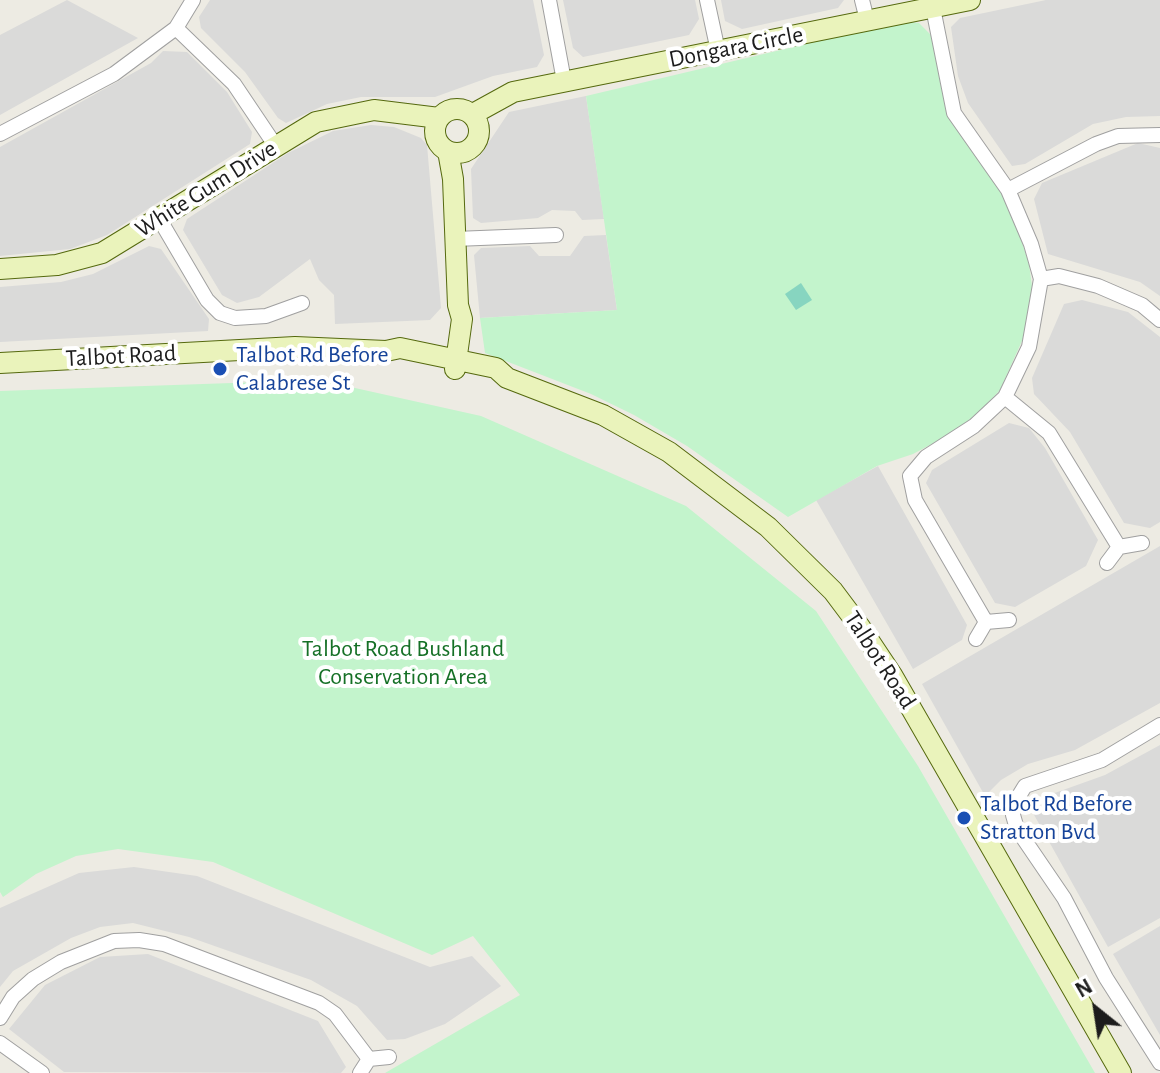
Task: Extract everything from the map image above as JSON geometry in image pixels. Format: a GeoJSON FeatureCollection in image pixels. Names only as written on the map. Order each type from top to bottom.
{"type":"FeatureCollection","features":[{"type":"Feature","properties":{"kind":"main road","name":"Dongara Circle"},"geometry":{"type":"LineString","coordinates":[[476,120],[503,95],[718,51],[864,10],[933,8],[970,0]]}},
{"type":"Feature","properties":{"kind":"main road"},"geometry":{"type":"LineString","coordinates":[[455,108],[476,120],[477,142],[453,152],[437,140],[437,125],[455,108]]}},
{"type":"Feature","properties":{"kind":"main road","name":"White Gum Drive"},"geometry":{"type":"LineString","coordinates":[[0,269],[82,260],[102,253],[316,122],[374,110],[411,113],[437,125]]}},
{"type":"Feature","properties":{"kind":"main road"},"geometry":{"type":"LineString","coordinates":[[450,363],[458,305],[453,152]]}},
{"type":"Feature","properties":{"kind":"main road","name":"Talbot Road"},"geometry":{"type":"LineString","coordinates":[[0,363],[295,347],[386,351],[396,361],[450,363],[492,380],[507,378],[603,415],[669,452],[758,518],[833,591],[892,675],[1121,1073]]}},
{"type":"Feature","properties":{"kind":"street"},"geometry":{"type":"LineString","coordinates":[[0,134],[114,74],[176,28],[193,0]]}},
{"type":"Feature","properties":{"kind":"street"},"geometry":{"type":"LineString","coordinates":[[549,0],[564,81]]}},
{"type":"Feature","properties":{"kind":"street"},"geometry":{"type":"LineString","coordinates":[[707,0],[718,51]]}},
{"type":"Feature","properties":{"kind":"street"},"geometry":{"type":"LineString","coordinates":[[933,8],[954,113],[1008,190],[1031,244],[1041,279],[1029,347],[1005,397],[974,426],[926,457],[910,476],[915,500],[986,622]]}},
{"type":"Feature","properties":{"kind":"street"},"geometry":{"type":"LineString","coordinates":[[176,28],[234,84],[275,145]]}},
{"type":"Feature","properties":{"kind":"street"},"geometry":{"type":"LineString","coordinates":[[1008,190],[1096,144],[1118,136],[1160,135]]}},
{"type":"Feature","properties":{"kind":"street"},"geometry":{"type":"LineString","coordinates":[[160,220],[207,300],[220,313],[235,318],[266,316],[302,303]]}},
{"type":"Feature","properties":{"kind":"street"},"geometry":{"type":"LineString","coordinates":[[455,239],[556,235]]}},
{"type":"Feature","properties":{"kind":"street"},"geometry":{"type":"LineString","coordinates":[[1041,279],[1059,276],[1098,286],[1142,305],[1160,320]]}},
{"type":"Feature","properties":{"kind":"street"},"geometry":{"type":"LineString","coordinates":[[1005,397],[1049,433],[1119,547]]}},
{"type":"Feature","properties":{"kind":"street"},"geometry":{"type":"LineString","coordinates":[[1107,563],[1119,547],[1142,543]]}},
{"type":"Feature","properties":{"kind":"street"},"geometry":{"type":"LineString","coordinates":[[986,622],[1009,620]]}},
{"type":"Feature","properties":{"kind":"street"},"geometry":{"type":"LineString","coordinates":[[976,639],[986,622]]}},
{"type":"Feature","properties":{"kind":"street"},"geometry":{"type":"LineString","coordinates":[[1160,725],[1102,760],[1025,786],[1014,804],[1013,815],[1017,829],[1064,898],[1106,978],[1160,1063]]}},
{"type":"Feature","properties":{"kind":"street"},"geometry":{"type":"LineString","coordinates":[[0,1018],[13,997],[33,979],[61,962],[114,941],[139,940],[164,944],[319,1003],[335,1014],[369,1059]]}},
{"type":"Feature","properties":{"kind":"street"},"geometry":{"type":"LineString","coordinates":[[0,1043],[42,1073]]}},
{"type":"Feature","properties":{"kind":"street"},"geometry":{"type":"LineString","coordinates":[[369,1059],[389,1057]]}},
{"type":"Feature","properties":{"kind":"street"},"geometry":{"type":"LineString","coordinates":[[360,1073],[369,1059]]}},
{"type":"Feature","properties":{"kind":"shaded area"},"geometry":{"type":"Polygon","coordinates":[[[67,0],[138,38],[0,115],[0,35],[67,0]]]}},
{"type":"Feature","properties":{"kind":"shaded area"},"geometry":{"type":"Polygon","coordinates":[[[210,0],[533,0],[544,55],[537,67],[493,76],[435,97],[361,97],[327,104],[286,123],[278,118],[245,72],[201,28],[199,17],[210,0]]]}},
{"type":"Feature","properties":{"kind":"shaded area"},"geometry":{"type":"Polygon","coordinates":[[[563,0],[695,0],[699,19],[689,35],[583,57],[573,48],[563,0]]]}},
{"type":"Feature","properties":{"kind":"shaded area"},"geometry":{"type":"Polygon","coordinates":[[[721,0],[844,0],[838,8],[742,29],[725,21],[721,0]]]}},
{"type":"Feature","properties":{"kind":"shaded area"},"geometry":{"type":"Polygon","coordinates":[[[1046,0],[1160,0],[1160,116],[1126,117],[1093,124],[1025,164],[1012,166],[968,103],[958,76],[951,27],[960,18],[1046,0]]]}},
{"type":"Feature","properties":{"kind":"shaded area"},"geometry":{"type":"Polygon","coordinates":[[[163,51],[187,52],[227,92],[252,132],[250,144],[107,235],[70,249],[0,256],[0,147],[151,63],[163,51]]]}},
{"type":"Feature","properties":{"kind":"shaded area"},"geometry":{"type":"Polygon","coordinates":[[[586,96],[604,219],[582,220],[575,211],[552,210],[538,218],[481,223],[473,218],[471,169],[509,112],[586,96]]]}},
{"type":"Feature","properties":{"kind":"shaded area"},"geometry":{"type":"Polygon","coordinates":[[[371,125],[394,127],[421,138],[427,145],[441,308],[430,320],[335,324],[334,295],[319,280],[310,259],[259,297],[237,303],[222,295],[183,230],[187,219],[288,153],[333,131],[371,125]]]}},
{"type":"Feature","properties":{"kind":"shaded area"},"geometry":{"type":"Polygon","coordinates":[[[1138,143],[1160,148],[1160,296],[1140,282],[1048,254],[1034,199],[1042,183],[1138,143]]]}},
{"type":"Feature","properties":{"kind":"shaded area"},"geometry":{"type":"Polygon","coordinates":[[[606,235],[617,310],[480,318],[474,255],[481,248],[530,246],[539,256],[570,256],[584,236],[606,235]]]}},
{"type":"Feature","properties":{"kind":"shaded area"},"geometry":{"type":"Polygon","coordinates":[[[149,246],[161,249],[209,319],[208,331],[0,342],[0,287],[61,282],[93,274],[149,246]]]}},
{"type":"Feature","properties":{"kind":"shaded area"},"geometry":{"type":"Polygon","coordinates":[[[1082,300],[1128,312],[1160,337],[1160,522],[1150,528],[1124,523],[1070,432],[1034,394],[1032,378],[1064,304],[1082,300]]]}},
{"type":"Feature","properties":{"kind":"shaded area"},"geometry":{"type":"Polygon","coordinates":[[[1009,423],[1029,428],[1045,448],[1098,540],[1086,566],[1015,607],[995,603],[926,483],[932,470],[1009,423]]]}},
{"type":"Feature","properties":{"kind":"shaded area"},"geometry":{"type":"Polygon","coordinates":[[[878,466],[967,625],[962,640],[913,669],[816,500],[878,466]]]}},
{"type":"Feature","properties":{"kind":"shaded area"},"geometry":{"type":"Polygon","coordinates":[[[1160,546],[1160,703],[1075,750],[1028,764],[1001,780],[985,796],[922,684],[1160,546]]]}},
{"type":"Feature","properties":{"kind":"shaded area"},"geometry":{"type":"Polygon","coordinates":[[[1160,745],[1160,918],[1108,947],[1033,813],[1038,799],[1105,775],[1160,745]]]}},
{"type":"Feature","properties":{"kind":"shaded area"},"geometry":{"type":"Polygon","coordinates":[[[134,867],[197,876],[430,967],[472,956],[501,986],[445,1024],[405,1039],[387,1040],[357,1006],[311,980],[189,937],[133,923],[100,927],[71,938],[13,971],[0,987],[0,908],[79,873],[134,867]]]}},
{"type":"Feature","properties":{"kind":"shaded area"},"geometry":{"type":"Polygon","coordinates":[[[1160,926],[1160,1035],[1113,954],[1160,926]]]}},
{"type":"Feature","properties":{"kind":"shaded area"},"geometry":{"type":"Polygon","coordinates":[[[148,954],[318,1021],[346,1067],[341,1073],[64,1072],[9,1029],[45,985],[100,957],[148,954]]]}},
{"type":"Feature","properties":{"kind":"green space"},"geometry":{"type":"Polygon","coordinates":[[[903,21],[919,23],[932,36],[951,121],[996,184],[1014,217],[1029,264],[1032,286],[1026,332],[1000,390],[977,415],[943,438],[913,454],[877,466],[788,517],[687,446],[634,415],[591,394],[485,353],[480,318],[617,310],[586,96],[903,21]]]}},
{"type":"Feature","properties":{"kind":"green space"},"geometry":{"type":"Polygon","coordinates":[[[801,283],[812,300],[796,310],[785,294],[801,283]]]}},
{"type":"Feature","properties":{"kind":"green space","name":"Talbot Road Bushland Conservation Area"},"geometry":{"type":"Polygon","coordinates":[[[319,380],[481,416],[686,506],[816,611],[918,766],[1095,1073],[385,1073],[520,995],[473,936],[432,955],[213,862],[118,849],[76,856],[36,874],[3,897],[0,892],[0,391],[319,380]]]}},
{"type":"Feature","properties":{"kind":"place","name":"Talbot Rd Before Calabrese St"},"geometry":{"type":"Point","coordinates":[220,369]}},
{"type":"Feature","properties":{"kind":"place","name":"Talbot Rd Before Stratton Bvd"},"geometry":{"type":"Point","coordinates":[964,818]}}]}
